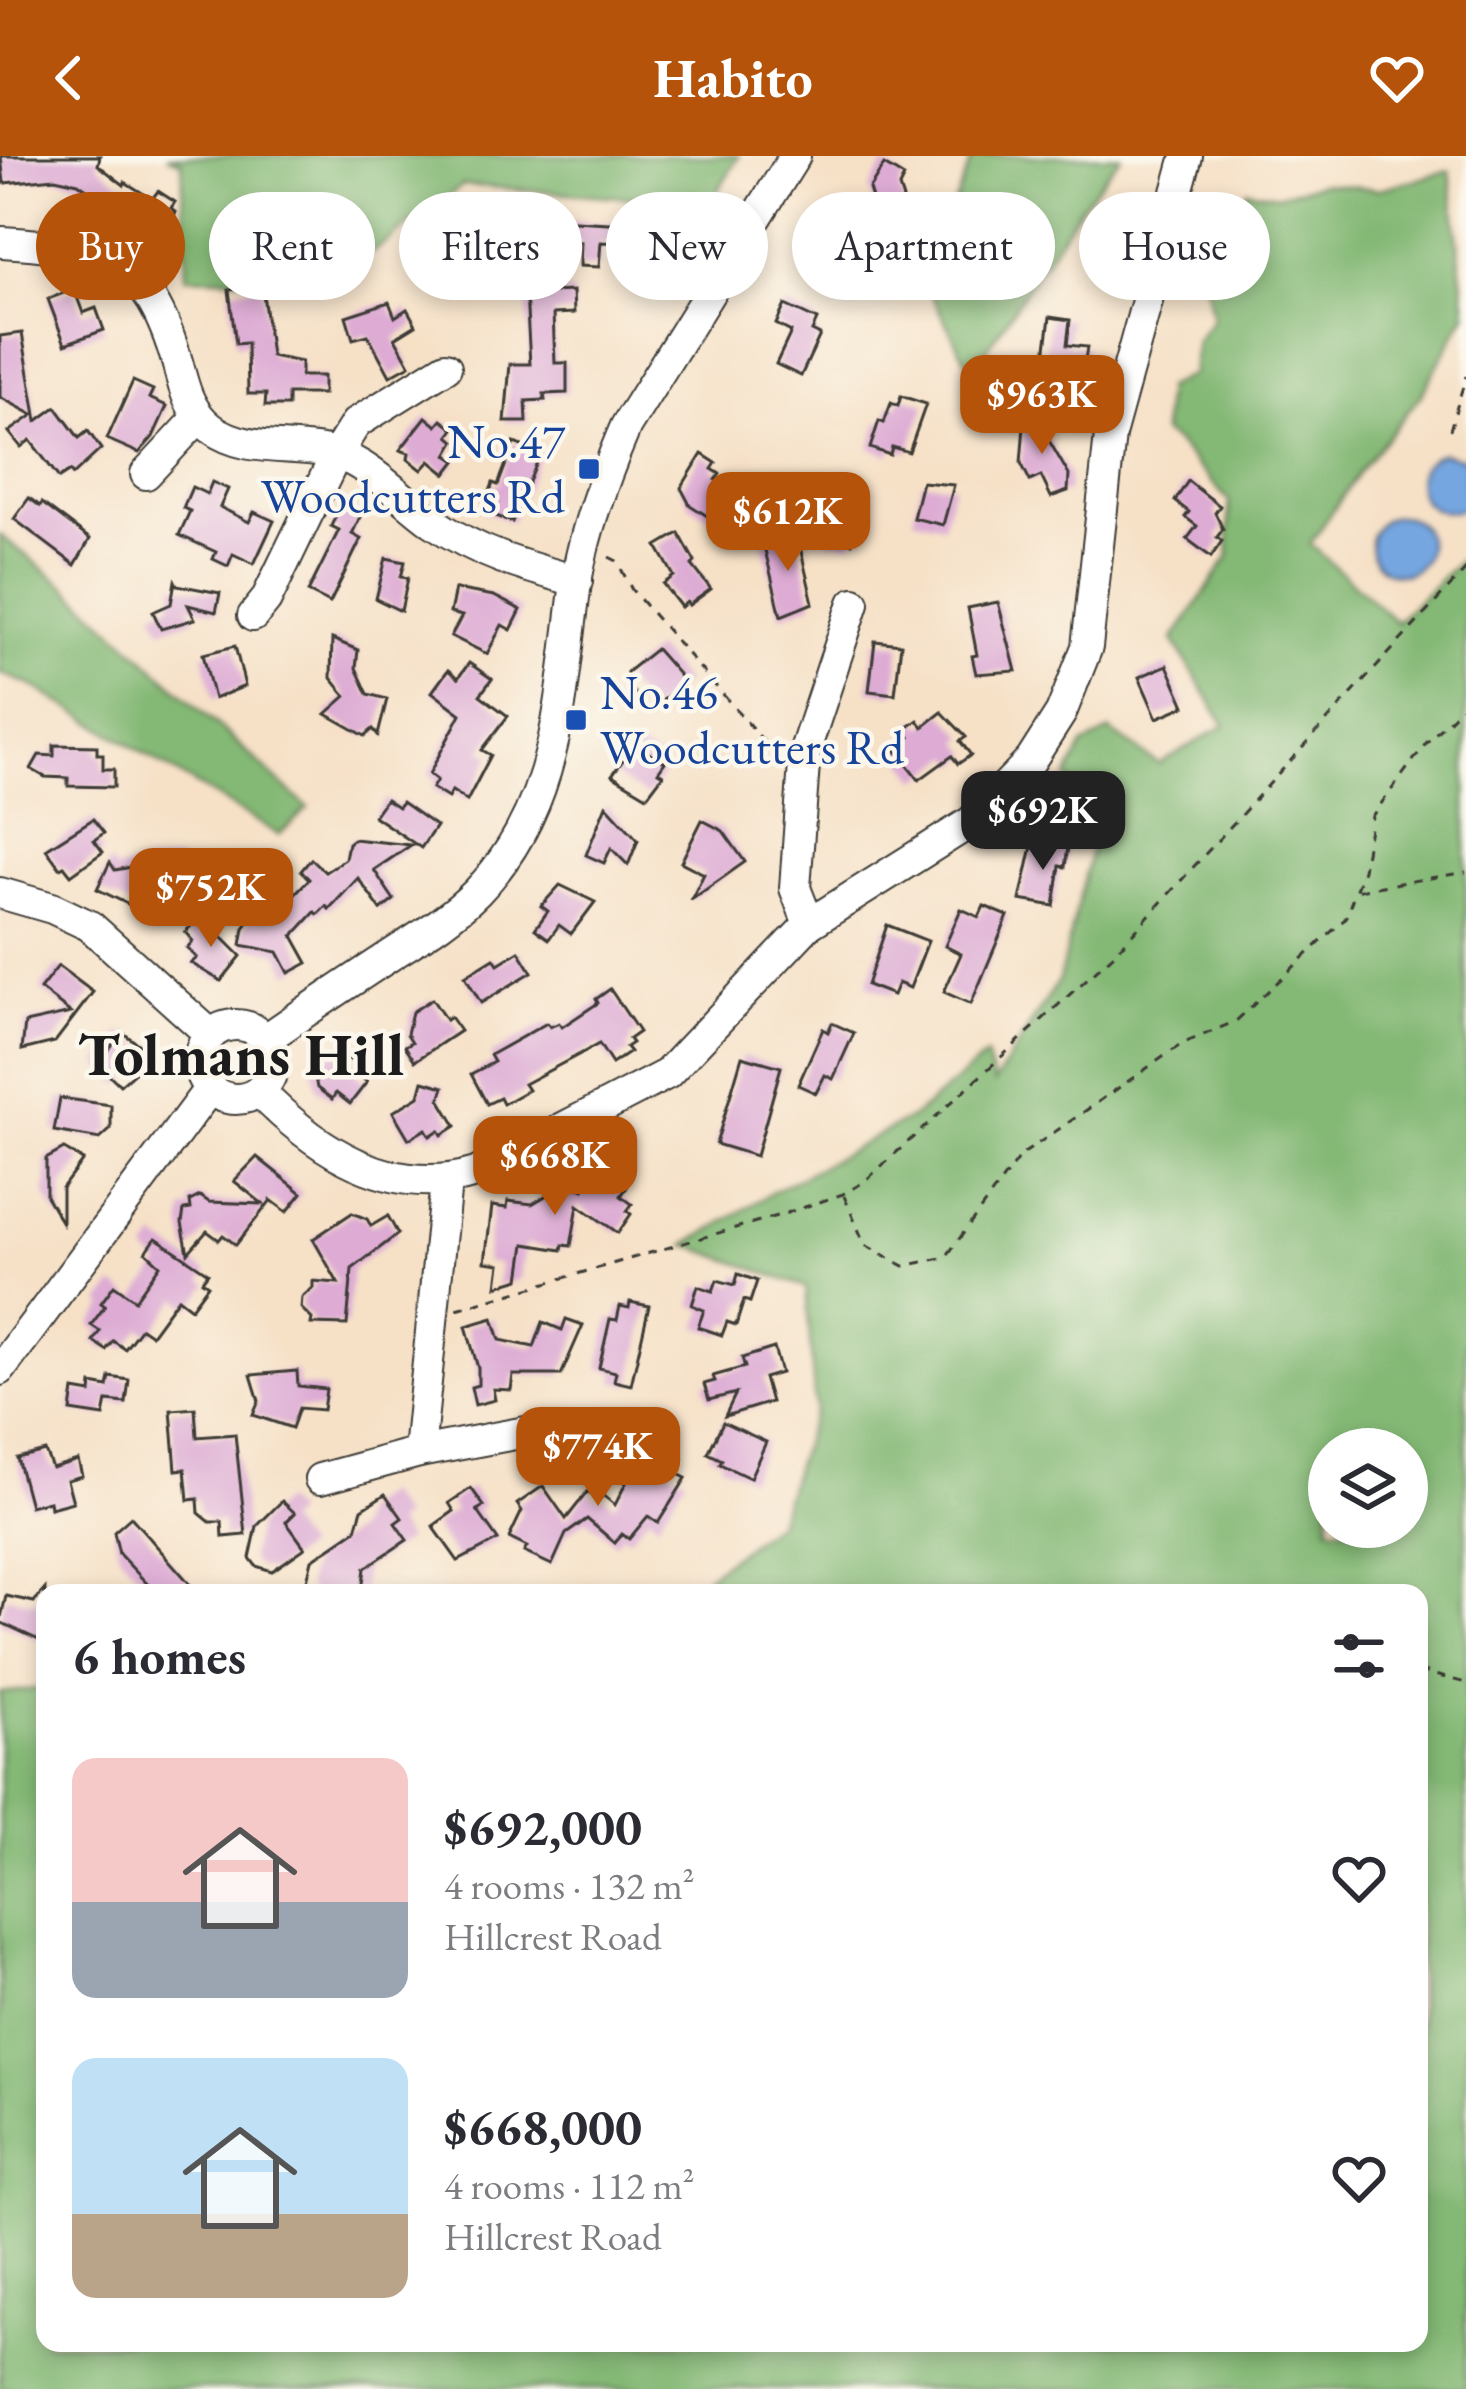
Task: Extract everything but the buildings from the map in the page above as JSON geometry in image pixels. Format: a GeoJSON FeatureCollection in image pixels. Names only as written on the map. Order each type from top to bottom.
{"type":"FeatureCollection","features":[{"type":"Feature","properties":{"kind":"street"},"geometry":{"type":"LineString","coordinates":[[266,1039],[440,923],[503,862],[533,804],[560,721],[577,581],[592,517],[626,426],[795,156]]}},
{"type":"Feature","properties":{"kind":"street"},"geometry":{"type":"LineString","coordinates":[[259,1091],[301,1131],[338,1157],[388,1175],[446,1183],[476,1173],[667,1073],[809,924],[971,823],[1031,760],[1061,713],[1087,646],[1116,404],[1187,156]]}},
{"type":"Feature","properties":{"kind":"street"},"geometry":{"type":"LineString","coordinates":[[2,242],[84,250],[131,274],[164,322],[187,397],[199,417],[237,441],[336,454],[373,474],[434,524],[475,548],[577,581]]}},
{"type":"Feature","properties":{"kind":"street"},"geometry":{"type":"LineString","coordinates":[[253,616],[266,600],[336,454],[365,415],[446,367]]}},
{"type":"Feature","properties":{"kind":"street"},"geometry":{"type":"LineString","coordinates":[[146,474],[199,417]]}},
{"type":"Feature","properties":{"kind":"street"},"geometry":{"type":"LineString","coordinates":[[809,924],[795,889],[805,750],[854,603]]}},
{"type":"Feature","properties":{"kind":"street"},"geometry":{"type":"LineString","coordinates":[[0,893],[52,908],[90,926],[211,1035]]}},
{"type":"Feature","properties":{"kind":"street"},"geometry":{"type":"LineString","coordinates":[[245,1026],[266,1039],[274,1061],[259,1091],[239,1099],[210,1088],[200,1055],[211,1035],[221,1028],[245,1026]]}},
{"type":"Feature","properties":{"kind":"street"},"geometry":{"type":"LineString","coordinates":[[0,1370],[210,1088]]}},
{"type":"Feature","properties":{"kind":"street"},"geometry":{"type":"LineString","coordinates":[[419,1452],[446,1183]]}},
{"type":"Feature","properties":{"kind":"street"},"geometry":{"type":"LineString","coordinates":[[320,1479],[419,1452],[542,1429]]}},
{"type":"Feature","properties":{"kind":"path"},"geometry":{"type":"LineString","coordinates":[[1450,430],[1466,376]]}},
{"type":"Feature","properties":{"kind":"path"},"geometry":{"type":"LineString","coordinates":[[617,561],[632,590],[771,750]]}},
{"type":"Feature","properties":{"kind":"path"},"geometry":{"type":"LineString","coordinates":[[432,1316],[843,1194],[865,1182],[1112,956],[1466,569]]}},
{"type":"Feature","properties":{"kind":"path"},"geometry":{"type":"LineString","coordinates":[[843,1194],[865,1245],[904,1266],[946,1257],[1020,1156],[1182,1044],[1236,1021],[1346,919],[1372,816],[1426,742],[1466,703]]}},
{"type":"Feature","properties":{"kind":"path"},"geometry":{"type":"LineString","coordinates":[[1356,890],[1466,872]]}},
{"type":"Feature","properties":{"kind":"path"},"geometry":{"type":"LineString","coordinates":[[1428,1673],[1466,1683]]}},
{"type":"Feature","properties":{"kind":"green space"},"geometry":{"type":"Polygon","coordinates":[[[167,156],[739,156],[717,192],[606,192],[606,196],[463,185],[454,192],[399,192],[399,232],[375,250],[375,192],[209,192],[209,278],[186,277],[182,162],[167,156]]]}},
{"type":"Feature","properties":{"kind":"green space"},"geometry":{"type":"Polygon","coordinates":[[[973,156],[1121,156],[1092,192],[1079,192],[1079,209],[1055,246],[1055,192],[959,192],[973,156]]]}},
{"type":"Feature","properties":{"kind":"green space"},"geometry":{"type":"Polygon","coordinates":[[[1450,171],[1466,314],[1421,395],[1362,468],[1310,544],[1396,622],[1466,554],[1466,2389],[0,2389],[0,1693],[36,1689],[36,2352],[1428,2352],[1428,1584],[697,1584],[777,1522],[815,1408],[806,1287],[686,1245],[914,1116],[986,1056],[994,1083],[1059,980],[1101,810],[1067,778],[1083,745],[1110,731],[1159,764],[1225,725],[1173,640],[1229,556],[1229,501],[1162,433],[1165,388],[1192,374],[1196,341],[1212,319],[1208,300],[1270,300],[1270,194],[1322,183],[1379,189],[1450,171]]]}},
{"type":"Feature","properties":{"kind":"green space"},"geometry":{"type":"Polygon","coordinates":[[[934,300],[1019,300],[972,372],[934,300]]]}},
{"type":"Feature","properties":{"kind":"green space"},"geometry":{"type":"Polygon","coordinates":[[[0,535],[65,586],[308,808],[279,835],[31,685],[0,673],[0,535]]]}},
{"type":"Feature","properties":{"kind":"water"},"geometry":{"type":"Polygon","coordinates":[[[1442,453],[1466,459],[1466,507],[1450,512],[1427,504],[1418,483],[1428,461],[1442,453]]]}},
{"type":"Feature","properties":{"kind":"water"},"geometry":{"type":"Polygon","coordinates":[[[1399,516],[1420,524],[1428,545],[1420,566],[1399,574],[1378,566],[1370,545],[1378,524],[1399,516]]]}},
{"type":"Feature","properties":{"kind":"place","name":"No.47 Woodcutters Rd"},"geometry":{"type":"Point","coordinates":[589,469]}},
{"type":"Feature","properties":{"kind":"place","name":"No.46 Woodcutters Rd"},"geometry":{"type":"Point","coordinates":[576,720]}},
{"type":"Feature","properties":{"kind":"district","name":"Tolmans Hill"},"geometry":{"type":"Point","coordinates":[241,1054]}}]}
